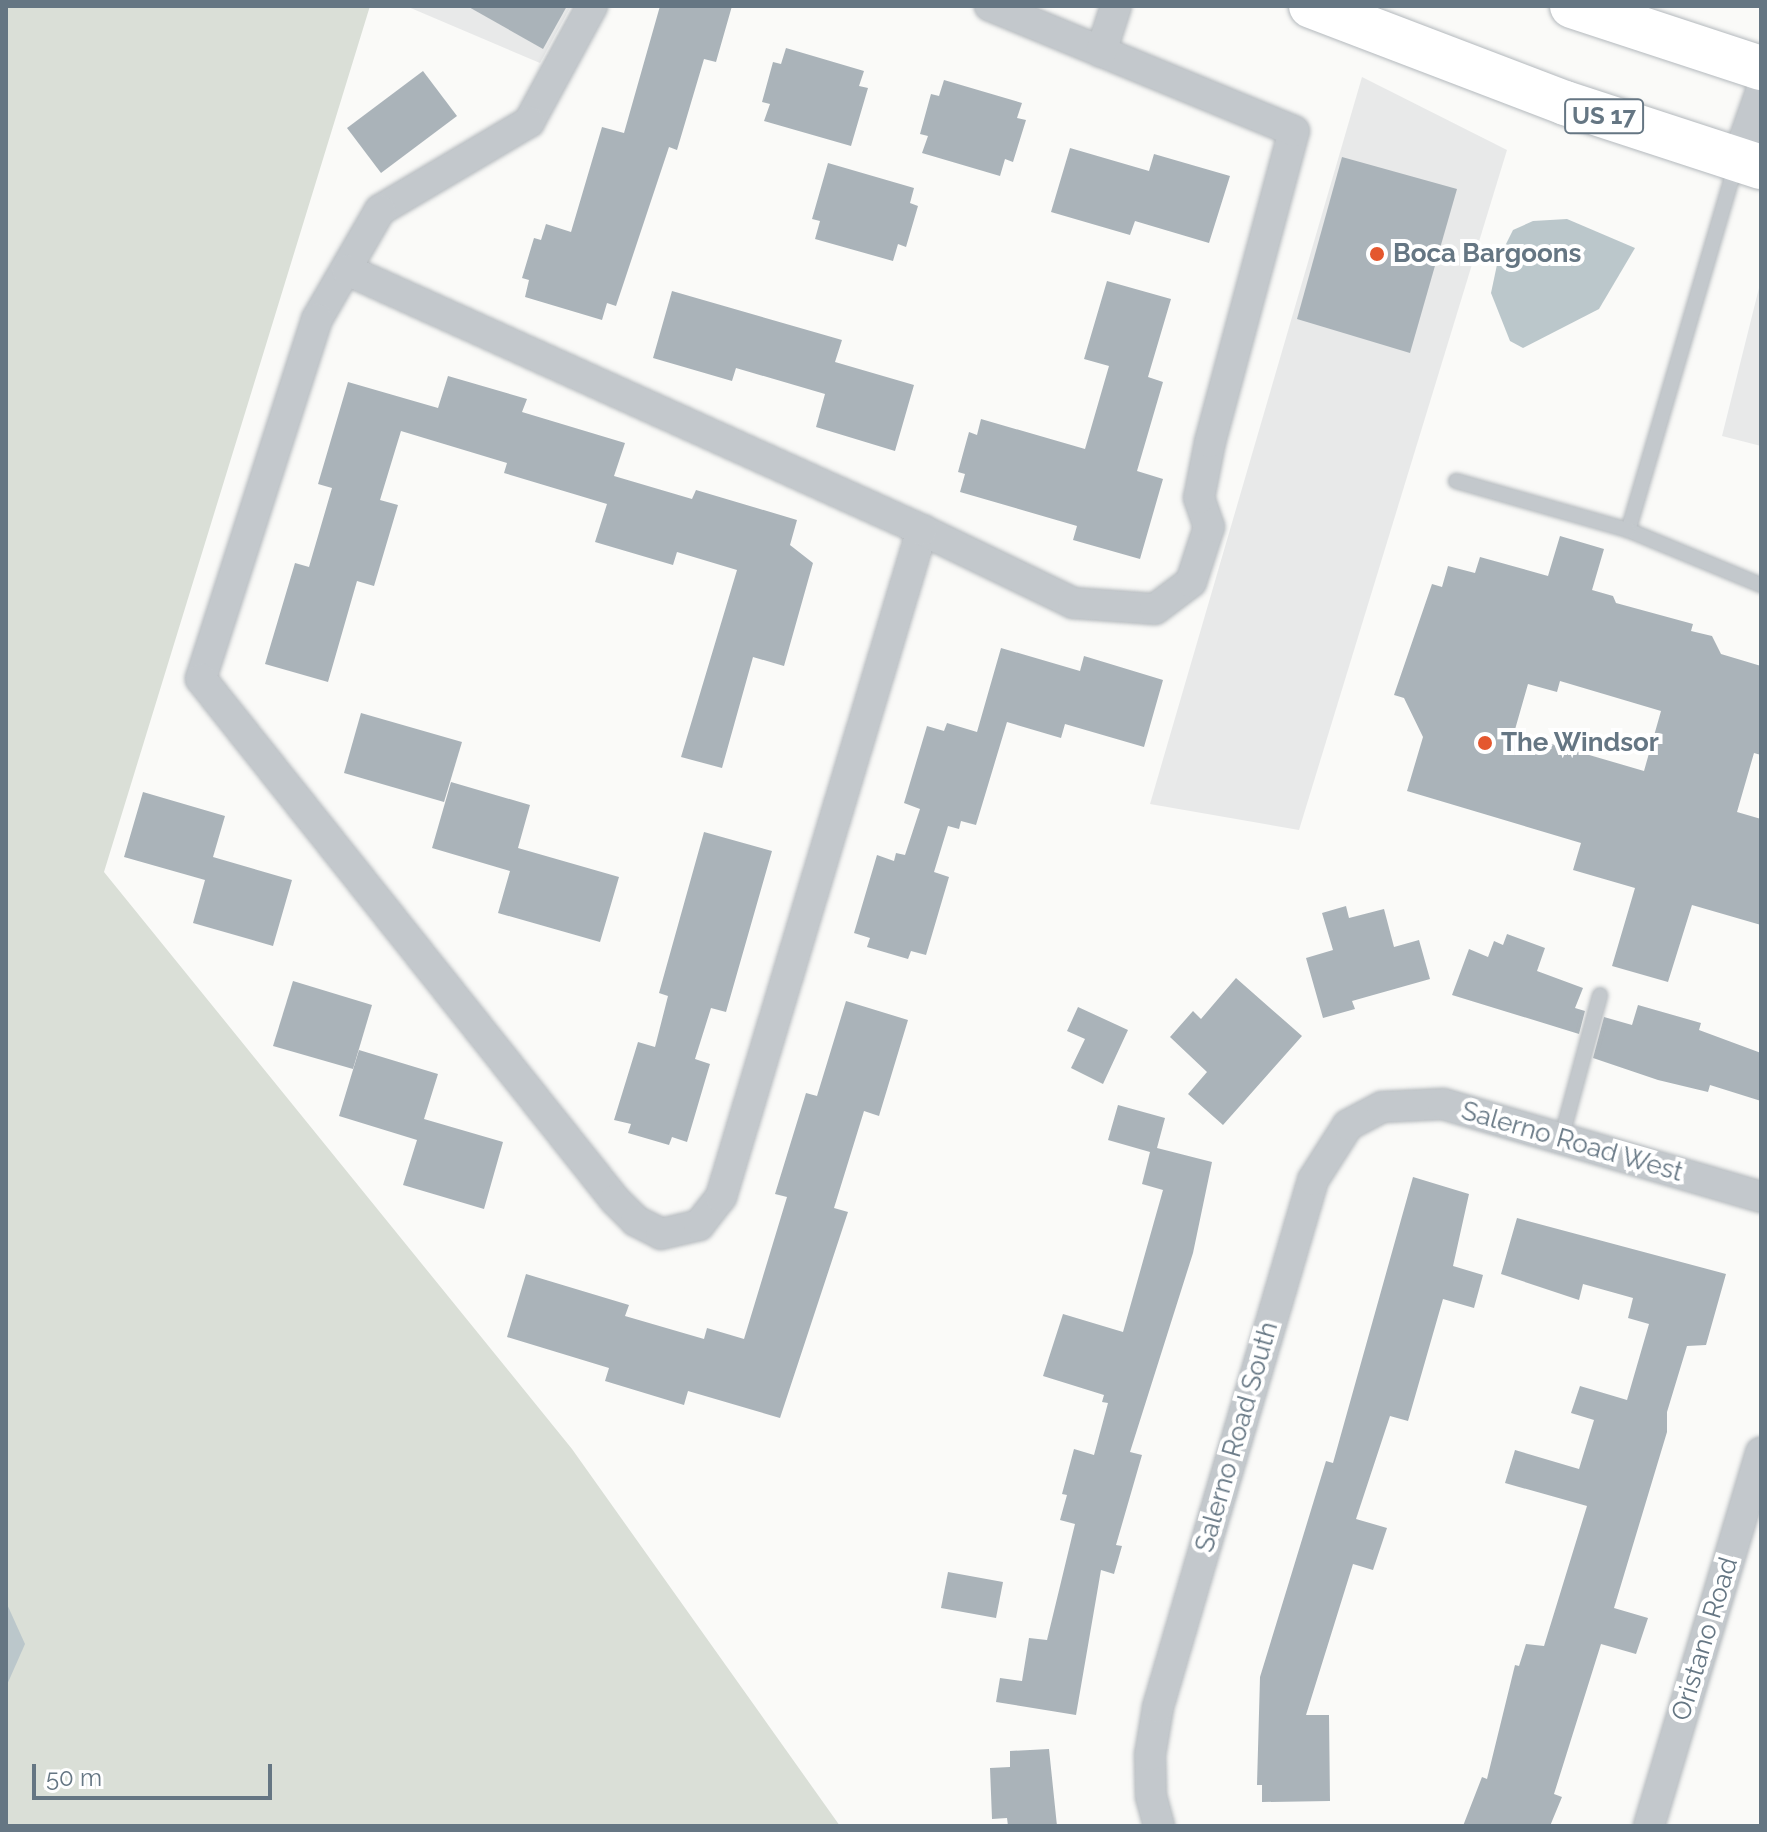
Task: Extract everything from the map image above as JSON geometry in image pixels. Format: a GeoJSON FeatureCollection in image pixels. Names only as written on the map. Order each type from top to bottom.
{"type":"FeatureCollection","features":[{"type":"Feature","properties":{"kind":"highway","name":"US 17"},"geometry":{"type":"LineString","coordinates":[[1311,6],[1565,103],[1749,163]]}},
{"type":"Feature","properties":{"kind":"highway"},"geometry":{"type":"LineString","coordinates":[[1572,6],[1761,68]]}},
{"type":"Feature","properties":{"kind":"street"},"geometry":{"type":"LineString","coordinates":[[592,6],[529,122],[380,210],[317,319],[201,679],[615,1200],[636,1221],[661,1234],[699,1225],[721,1197],[922,530]]}},
{"type":"Feature","properties":{"kind":"street"},"geometry":{"type":"LineString","coordinates":[[347,270],[922,530],[1073,603],[1155,609],[1191,582],[1209,527],[1199,498],[1210,442],[1294,131],[990,6]]}},
{"type":"Feature","properties":{"kind":"street"},"geometry":{"type":"LineString","coordinates":[[1101,52],[1116,6]]}},
{"type":"Feature","properties":{"kind":"street"},"geometry":{"type":"LineString","coordinates":[[1749,163],[1761,92]]}},
{"type":"Feature","properties":{"kind":"street","name":"Salerno Road West"},"geometry":{"type":"LineString","coordinates":[[1382,1107],[1443,1104],[1761,1197]]}},
{"type":"Feature","properties":{"kind":"street","name":"Salerno Road South"},"geometry":{"type":"LineString","coordinates":[[1155,1812],[1150,1755],[1158,1707],[1313,1180],[1328,1149],[1348,1125],[1382,1107]]}},
{"type":"Feature","properties":{"kind":"street","name":"Oristano Road"},"geometry":{"type":"LineString","coordinates":[[1649,1826],[1761,1452]]}},
{"type":"Feature","properties":{"kind":"lane"},"geometry":{"type":"LineString","coordinates":[[1628,530],[1749,163]]}},
{"type":"Feature","properties":{"kind":"lane"},"geometry":{"type":"LineString","coordinates":[[1456,481],[1628,530],[1761,585]]}},
{"type":"Feature","properties":{"kind":"lane"},"geometry":{"type":"LineString","coordinates":[[1561,1139],[1600,995]]}},
{"type":"Feature","properties":{"kind":"shaded area"},"geometry":{"type":"Polygon","coordinates":[[[6,6],[370,6],[104,872],[572,1449],[840,1826],[6,1826],[6,6]]]}},
{"type":"Feature","properties":{"kind":"shaded area"},"geometry":{"type":"Polygon","coordinates":[[[406,6],[571,6],[540,63],[406,6]]]}},
{"type":"Feature","properties":{"kind":"shaded area"},"geometry":{"type":"Polygon","coordinates":[[[1362,77],[1507,150],[1299,830],[1150,804],[1362,77]]]}},
{"type":"Feature","properties":{"kind":"shaded area"},"geometry":{"type":"Polygon","coordinates":[[[1567,219],[1635,248],[1599,309],[1523,348],[1510,341],[1491,293],[1498,260],[1513,230],[1533,221],[1567,219]]]}},
{"type":"Feature","properties":{"kind":"shaded area"},"geometry":{"type":"Polygon","coordinates":[[[1761,280],[1761,446],[1722,436],[1761,280]]]}},
{"type":"Feature","properties":{"kind":"shaded area"},"geometry":{"type":"Polygon","coordinates":[[[6,1602],[25,1644],[6,1687],[6,1602]]]}},
{"type":"Feature","properties":{"kind":"building"},"geometry":{"type":"Polygon","coordinates":[[[467,6],[567,6],[543,49],[467,6]]]}},
{"type":"Feature","properties":{"kind":"building"},"geometry":{"type":"Polygon","coordinates":[[[660,6],[732,6],[716,62],[704,59],[677,150],[669,147],[616,306],[607,303],[602,320],[525,297],[529,280],[522,278],[534,238],[541,240],[546,224],[571,232],[602,127],[624,133],[660,6]]]}},
{"type":"Feature","properties":{"kind":"building"},"geometry":{"type":"Polygon","coordinates":[[[786,48],[864,71],[859,86],[868,88],[851,146],[764,121],[770,104],[762,102],[773,62],[781,64],[786,48]]]}},
{"type":"Feature","properties":{"kind":"building"},"geometry":{"type":"Polygon","coordinates":[[[423,71],[457,116],[381,173],[347,128],[423,71]]]}},
{"type":"Feature","properties":{"kind":"building"},"geometry":{"type":"Polygon","coordinates":[[[944,80],[1022,103],[1017,118],[1026,120],[1013,162],[1005,159],[1000,176],[922,153],[928,136],[920,134],[931,94],[939,96],[944,80]]]}},
{"type":"Feature","properties":{"kind":"building"},"geometry":{"type":"Polygon","coordinates":[[[1070,148],[1149,171],[1154,154],[1230,176],[1209,243],[1135,221],[1130,235],[1051,212],[1070,148]]]}},
{"type":"Feature","properties":{"kind":"building","name":"Boca Bargoons"},"geometry":{"type":"Polygon","coordinates":[[[1342,157],[1457,189],[1410,353],[1297,319],[1342,157]]]}},
{"type":"Feature","properties":{"kind":"building"},"geometry":{"type":"Polygon","coordinates":[[[828,163],[914,188],[910,203],[918,206],[906,247],[898,244],[893,261],[815,239],[820,221],[812,219],[828,163]]]}},
{"type":"Feature","properties":{"kind":"building"},"geometry":{"type":"Polygon","coordinates":[[[1107,281],[1171,299],[1148,377],[1163,382],[1137,471],[1163,479],[1140,559],[1073,540],[1077,526],[960,492],[965,474],[958,472],[969,432],[977,435],[981,419],[1085,449],[1109,366],[1084,359],[1107,281]]]}},
{"type":"Feature","properties":{"kind":"building"},"geometry":{"type":"Polygon","coordinates":[[[672,291],[842,340],[835,362],[914,385],[895,451],[816,427],[825,394],[736,368],[732,381],[653,358],[672,291]]]}},
{"type":"Feature","properties":{"kind":"building"},"geometry":{"type":"Polygon","coordinates":[[[448,376],[527,399],[522,412],[625,443],[614,476],[692,499],[696,490],[797,520],[790,545],[813,563],[784,666],[753,657],[722,768],[681,757],[737,570],[677,552],[673,565],[595,542],[607,504],[504,473],[507,463],[401,431],[380,500],[398,505],[374,586],[357,581],[328,682],[265,664],[295,563],[309,567],[332,488],[318,484],[348,382],[438,408],[448,376]]]}},
{"type":"Feature","properties":{"kind":"building","name":"The Windsor"},"geometry":{"type":"Polygon","coordinates":[[[1560,536],[1604,549],[1592,590],[1613,596],[1616,603],[1693,624],[1691,631],[1712,636],[1721,654],[1761,666],[1761,755],[1754,753],[1737,812],[1761,819],[1761,925],[1692,905],[1668,982],[1612,966],[1635,888],[1573,870],[1581,843],[1407,791],[1423,737],[1404,698],[1394,695],[1432,584],[1442,587],[1448,566],[1475,573],[1480,557],[1548,576],[1560,536]],[[1560,681],[1557,692],[1528,684],[1514,733],[1644,771],[1661,711],[1560,681]]]}},
{"type":"Feature","properties":{"kind":"building"},"geometry":{"type":"Polygon","coordinates":[[[1001,648],[1080,671],[1084,656],[1163,680],[1144,747],[1065,724],[1061,738],[1007,722],[976,825],[961,821],[959,829],[948,826],[934,872],[949,877],[926,955],[911,951],[908,959],[867,947],[870,938],[854,933],[877,855],[894,861],[896,853],[905,855],[920,809],[904,803],[927,726],[944,731],[947,723],[977,732],[1001,648]]]}},
{"type":"Feature","properties":{"kind":"building"},"geometry":{"type":"Polygon","coordinates":[[[361,713],[462,742],[444,802],[344,773],[361,713]]]}},
{"type":"Feature","properties":{"kind":"building"},"geometry":{"type":"Polygon","coordinates":[[[451,782],[530,805],[518,848],[619,877],[600,942],[498,913],[510,871],[432,848],[451,782]]]}},
{"type":"Feature","properties":{"kind":"building"},"geometry":{"type":"Polygon","coordinates":[[[143,792],[225,816],[213,857],[292,880],[273,946],[193,923],[205,880],[124,857],[143,792]]]}},
{"type":"Feature","properties":{"kind":"building"},"geometry":{"type":"Polygon","coordinates":[[[704,832],[772,851],[726,1012],[711,1008],[695,1059],[710,1064],[687,1142],[672,1137],[669,1145],[628,1133],[631,1124],[614,1120],[638,1042],[655,1047],[668,996],[659,993],[704,832]]]}},
{"type":"Feature","properties":{"kind":"building"},"geometry":{"type":"Polygon","coordinates":[[[1346,906],[1349,918],[1384,909],[1394,947],[1419,940],[1430,979],[1352,1001],[1355,1009],[1323,1018],[1306,958],[1333,950],[1322,913],[1346,906]]]}},
{"type":"Feature","properties":{"kind":"building"},"geometry":{"type":"Polygon","coordinates":[[[1507,934],[1545,948],[1537,971],[1583,988],[1575,1008],[1585,1011],[1579,1034],[1452,995],[1469,949],[1488,957],[1494,941],[1503,945],[1507,934]]]}},
{"type":"Feature","properties":{"kind":"building"},"geometry":{"type":"Polygon","coordinates":[[[1236,978],[1302,1036],[1223,1125],[1188,1094],[1207,1072],[1170,1037],[1193,1011],[1201,1019],[1236,978]]]}},
{"type":"Feature","properties":{"kind":"building"},"geometry":{"type":"Polygon","coordinates":[[[293,981],[372,1005],[353,1069],[273,1046],[293,981]]]}},
{"type":"Feature","properties":{"kind":"building"},"geometry":{"type":"Polygon","coordinates":[[[846,1001],[908,1020],[879,1116],[864,1111],[834,1208],[848,1212],[780,1418],[688,1391],[684,1405],[605,1381],[609,1368],[507,1337],[526,1274],[629,1305],[625,1316],[704,1339],[707,1328],[744,1339],[787,1197],[775,1194],[806,1093],[817,1096],[846,1001]]]}},
{"type":"Feature","properties":{"kind":"building"},"geometry":{"type":"Polygon","coordinates":[[[1638,1005],[1701,1023],[1699,1030],[1761,1053],[1761,1101],[1710,1085],[1708,1092],[1658,1080],[1593,1058],[1604,1017],[1632,1025],[1638,1005]]]}},
{"type":"Feature","properties":{"kind":"building"},"geometry":{"type":"Polygon","coordinates":[[[1078,1007],[1128,1030],[1103,1084],[1071,1068],[1085,1039],[1067,1031],[1078,1007]]]}},
{"type":"Feature","properties":{"kind":"building"},"geometry":{"type":"Polygon","coordinates":[[[359,1050],[438,1074],[424,1119],[503,1142],[484,1209],[403,1185],[417,1140],[339,1116],[359,1050]]]}},
{"type":"Feature","properties":{"kind":"building"},"geometry":{"type":"Polygon","coordinates":[[[1118,1105],[1165,1118],[1157,1148],[1212,1162],[1193,1253],[1130,1452],[1142,1455],[1116,1545],[1122,1546],[1114,1574],[1101,1570],[1076,1715],[996,1702],[1000,1678],[1022,1681],[1029,1638],[1047,1640],[1075,1524],[1060,1520],[1067,1495],[1062,1494],[1074,1449],[1094,1455],[1108,1403],[1102,1402],[1104,1395],[1043,1376],[1063,1314],[1123,1332],[1163,1190],[1142,1184],[1150,1152],[1108,1140],[1118,1105]]]}},
{"type":"Feature","properties":{"kind":"building"},"geometry":{"type":"Polygon","coordinates":[[[1413,1177],[1469,1194],[1453,1266],[1483,1275],[1474,1308],[1443,1299],[1408,1421],[1390,1416],[1356,1519],[1387,1528],[1373,1570],[1353,1564],[1306,1715],[1329,1715],[1330,1801],[1262,1802],[1262,1785],[1257,1785],[1260,1677],[1326,1461],[1333,1463],[1413,1177]]]}},
{"type":"Feature","properties":{"kind":"building"},"geometry":{"type":"Polygon","coordinates":[[[1517,1218],[1726,1274],[1706,1345],[1687,1346],[1667,1412],[1667,1432],[1614,1608],[1648,1618],[1636,1654],[1601,1644],[1554,1794],[1562,1797],[1550,1826],[1463,1826],[1482,1777],[1487,1779],[1515,1665],[1519,1666],[1526,1644],[1544,1646],[1587,1506],[1505,1483],[1515,1450],[1579,1469],[1594,1420],[1571,1413],[1580,1386],[1627,1400],[1649,1324],[1628,1318],[1633,1298],[1583,1284],[1579,1300],[1501,1274],[1517,1218]]]}},
{"type":"Feature","properties":{"kind":"building"},"geometry":{"type":"Polygon","coordinates":[[[948,1572],[1003,1582],[996,1618],[941,1608],[948,1572]]]}},
{"type":"Feature","properties":{"kind":"building"},"geometry":{"type":"Polygon","coordinates":[[[1049,1749],[1057,1826],[1008,1826],[1007,1818],[992,1819],[990,1768],[1010,1767],[1010,1751],[1049,1749]]]}},
{"type":"Feature","properties":{"kind":"place","name":"Boca Bargoons"},"geometry":{"type":"Point","coordinates":[1377,254]}},
{"type":"Feature","properties":{"kind":"place","name":"The Windsor"},"geometry":{"type":"Point","coordinates":[1485,743]}}]}
